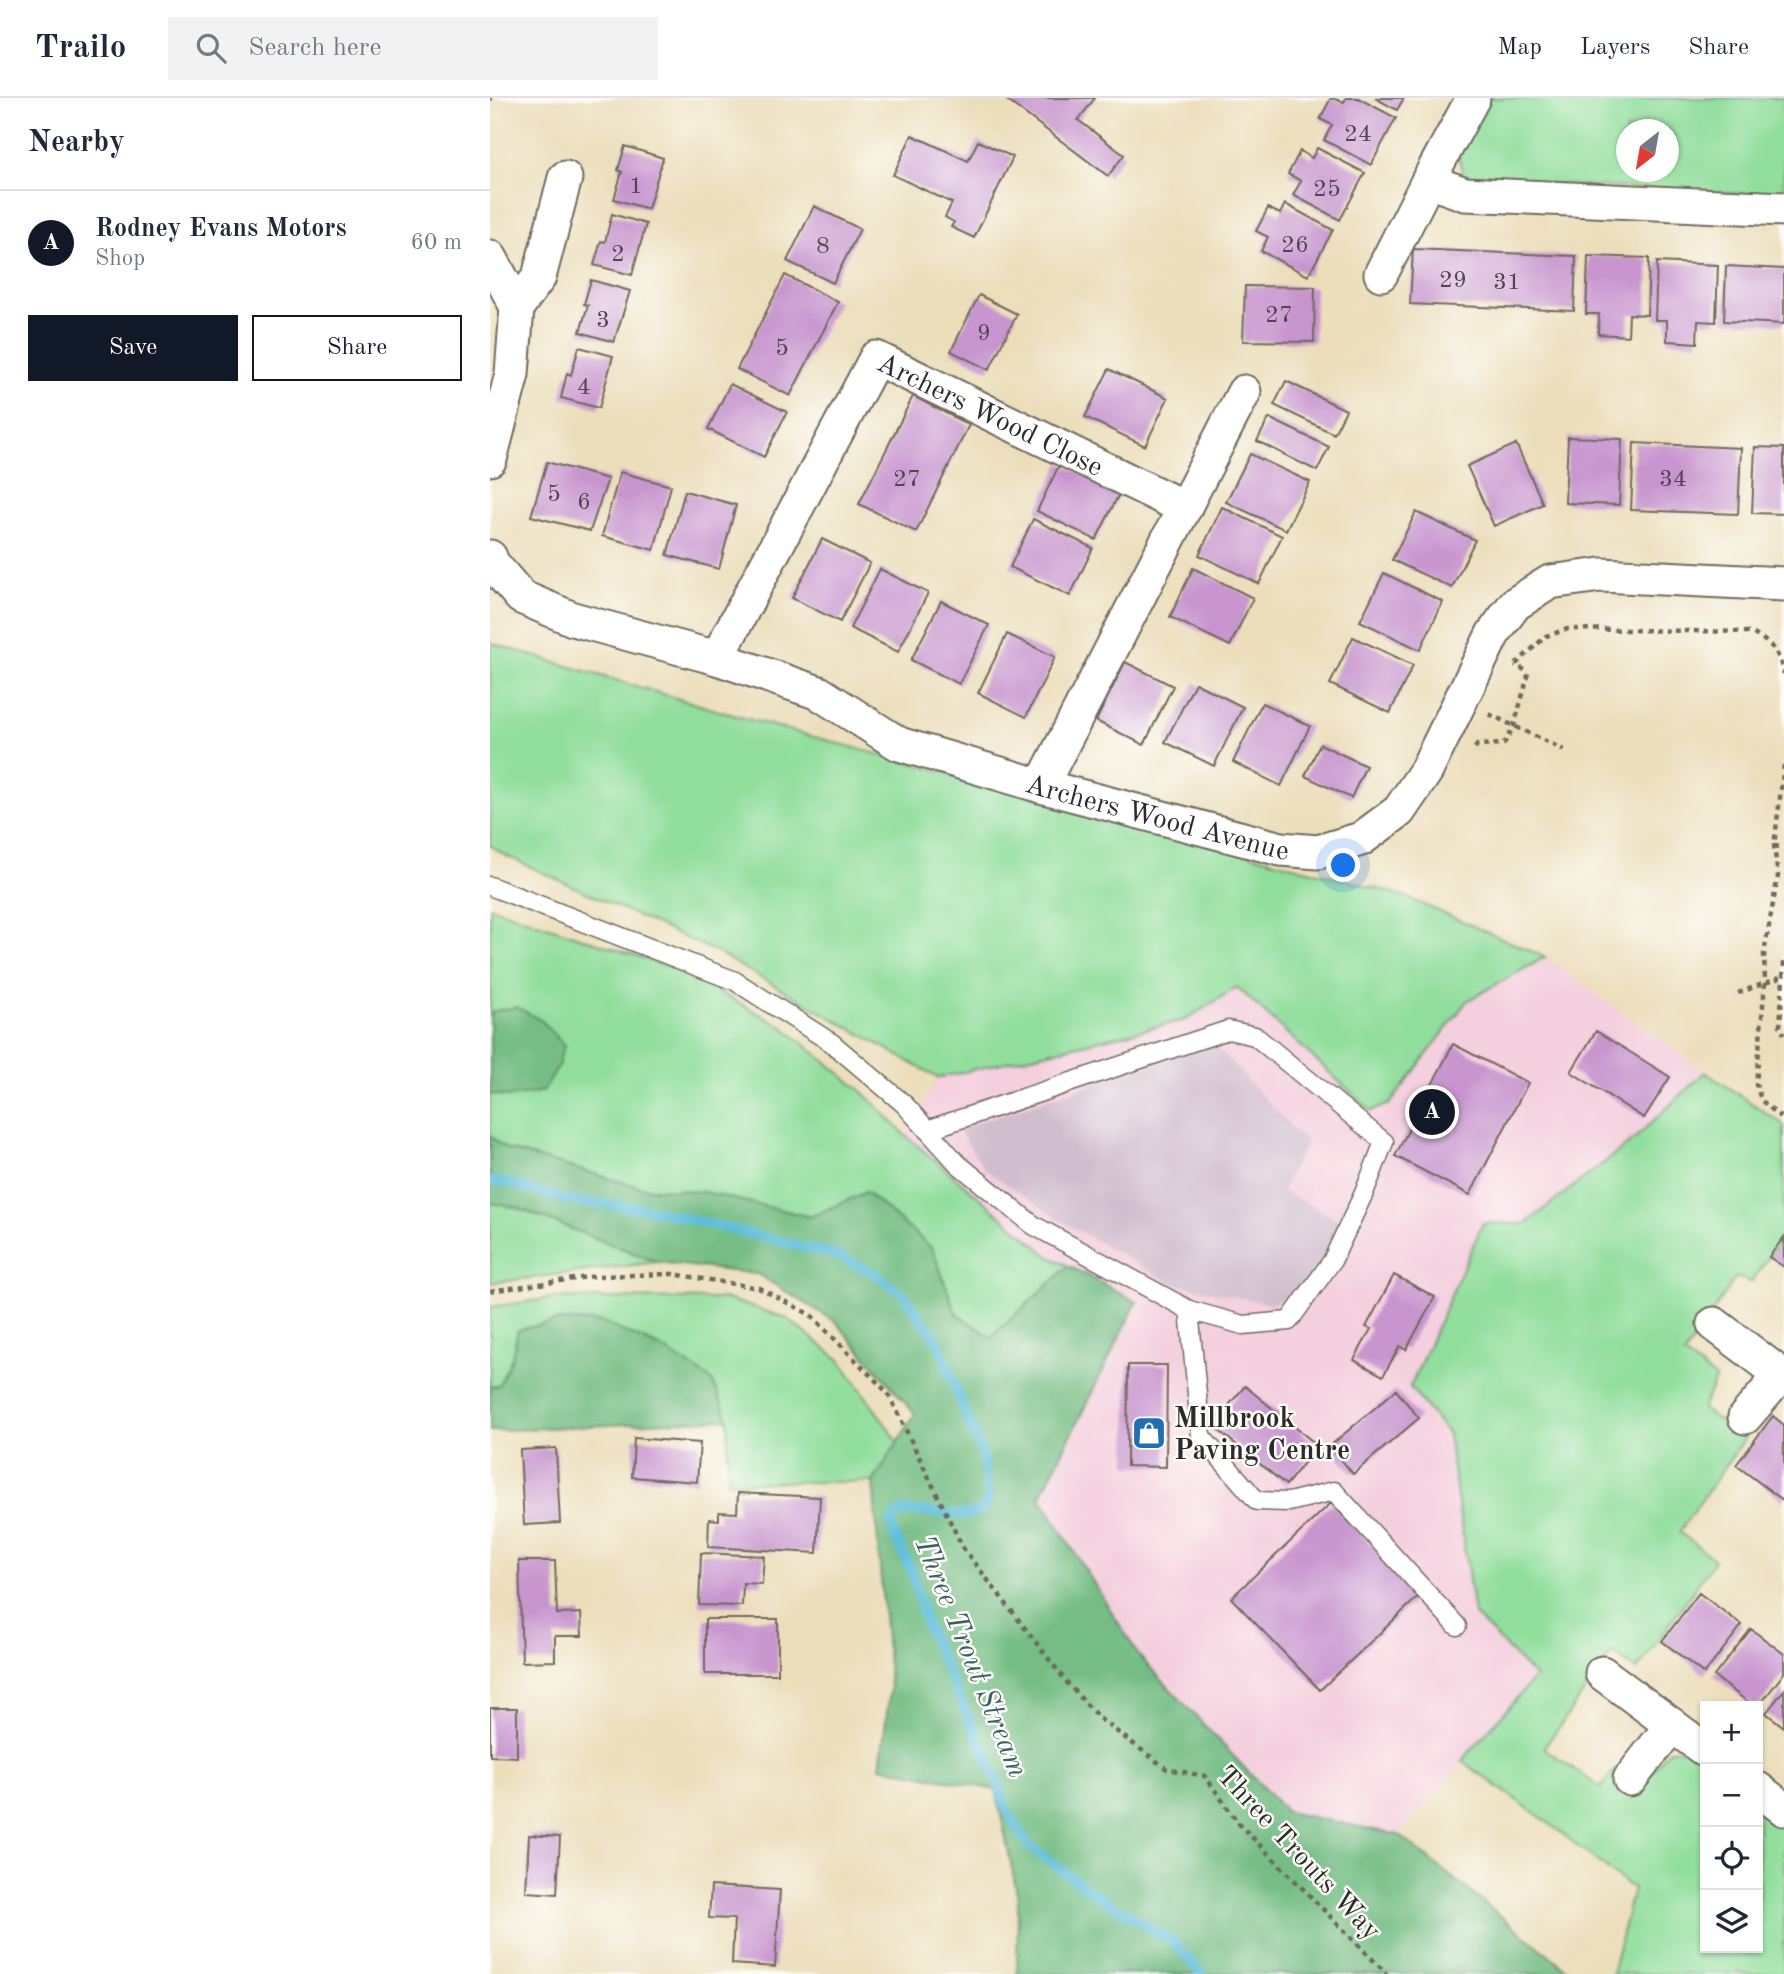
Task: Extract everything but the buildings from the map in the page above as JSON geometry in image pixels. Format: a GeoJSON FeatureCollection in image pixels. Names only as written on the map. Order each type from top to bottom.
{"type":"FeatureCollection","features":[{"type":"Feature","properties":{"kind":"street"},"geometry":{"type":"LineString","coordinates":[[1381,274],[1473,98]]}},
{"type":"Feature","properties":{"kind":"street"},"geometry":{"type":"LineString","coordinates":[[490,459],[512,374],[517,307],[539,277],[565,178]]}},
{"type":"Feature","properties":{"kind":"street"},"geometry":{"type":"LineString","coordinates":[[1428,181],[1465,194],[1784,209]]}},
{"type":"Feature","properties":{"kind":"street"},"geometry":{"type":"LineString","coordinates":[[490,257],[517,307]]}},
{"type":"Feature","properties":{"kind":"street","name":"Archers Wood Close"},"geometry":{"type":"LineString","coordinates":[[717,658],[876,358],[1185,508]]}},
{"type":"Feature","properties":{"kind":"street"},"geometry":{"type":"LineString","coordinates":[[1041,786],[1244,392]]}},
{"type":"Feature","properties":{"kind":"street","name":"Archers Wood Avenue"},"geometry":{"type":"LineString","coordinates":[[490,557],[521,597],[573,619],[717,658],[819,693],[900,744],[1041,786],[1281,849],[1318,852],[1361,839],[1399,811],[1426,771],[1493,635],[1515,604],[1550,582],[1601,575],[1784,584]]}},
{"type":"Feature","properties":{"kind":"street"},"geometry":{"type":"LineString","coordinates":[[1714,1324],[1783,1376],[1745,1417]]}},
{"type":"Feature","properties":{"kind":"street"},"geometry":{"type":"LineString","coordinates":[[1602,1673],[1700,1746]]}},
{"type":"Feature","properties":{"kind":"street"},"geometry":{"type":"LineString","coordinates":[[1630,1779],[1672,1726]]}},
{"type":"Feature","properties":{"kind":"street"},"geometry":{"type":"LineString","coordinates":[[1763,1793],[1784,1809]]}},
{"type":"Feature","properties":{"kind":"lane"},"geometry":{"type":"LineString","coordinates":[[490,886],[735,981],[832,1043],[904,1104],[958,1164],[1033,1225],[1189,1310],[1242,1325],[1289,1321],[1332,1261],[1384,1142],[1255,1037],[1228,1030],[928,1130]]}},
{"type":"Feature","properties":{"kind":"lane"},"geometry":{"type":"LineString","coordinates":[[1189,1310],[1201,1436],[1257,1501],[1289,1502],[1334,1491],[1457,1626]]}},
{"type":"Feature","properties":{"kind":"path"},"geometry":{"type":"LineString","coordinates":[[1509,678],[1515,665],[1546,636],[1568,629],[1750,632],[1769,642],[1778,653],[1784,674]]}},
{"type":"Feature","properties":{"kind":"path"},"geometry":{"type":"LineString","coordinates":[[1470,755],[1477,745],[1504,744],[1514,726],[1528,676],[1525,670],[1515,665]]}},
{"type":"Feature","properties":{"kind":"path"},"geometry":{"type":"LineString","coordinates":[[1460,700],[1564,750]]}},
{"type":"Feature","properties":{"kind":"path"},"geometry":{"type":"LineString","coordinates":[[1491,715],[1497,703]]}},
{"type":"Feature","properties":{"kind":"path"},"geometry":{"type":"LineString","coordinates":[[1784,765],[1773,846],[1777,876],[1764,953],[1765,984],[1756,1084],[1761,1100],[1784,1120]]}},
{"type":"Feature","properties":{"kind":"path"},"geometry":{"type":"LineString","coordinates":[[1773,846],[1784,847]]}},
{"type":"Feature","properties":{"kind":"path"},"geometry":{"type":"LineString","coordinates":[[1784,962],[1780,1026],[1784,1034]]}},
{"type":"Feature","properties":{"kind":"path"},"geometry":{"type":"LineString","coordinates":[[1738,993],[1782,977]]}},
{"type":"Feature","properties":{"kind":"path","name":"Three Trouts Way"},"geometry":{"type":"LineString","coordinates":[[490,1291],[595,1276],[673,1274],[759,1288],[811,1315],[888,1393],[963,1548],[1069,1685],[1099,1718],[1167,1769],[1205,1776],[1239,1824],[1387,1974]]}},
{"type":"Feature","properties":{"kind":"shaded area"},"geometry":{"type":"Polygon","coordinates":[[[1545,957],[1705,1072],[1632,1141],[1525,1224],[1483,1223],[1410,1386],[1448,1434],[1474,1614],[1535,1677],[1399,1835],[1286,1812],[1139,1656],[1040,1497],[1137,1302],[1050,1257],[905,1135],[938,1078],[1185,1020],[1237,987],[1371,1111],[1390,1104],[1467,1001],[1545,957]]]}},
{"type":"Feature","properties":{"kind":"shaded area"},"geometry":{"type":"Polygon","coordinates":[[[1213,1044],[1307,1143],[1281,1190],[1342,1222],[1304,1288],[1271,1304],[1171,1283],[1065,1223],[985,1170],[958,1129],[1213,1044]]]}},
{"type":"Feature","properties":{"kind":"green space"},"geometry":{"type":"Polygon","coordinates":[[[1488,98],[1784,98],[1784,196],[1465,179],[1458,156],[1488,98]]]}},
{"type":"Feature","properties":{"kind":"green space"},"geometry":{"type":"Polygon","coordinates":[[[490,643],[740,717],[1401,895],[1545,957],[1467,1001],[1390,1104],[1371,1111],[1237,987],[1185,1020],[938,1078],[714,951],[504,855],[490,845],[490,643]]]}},
{"type":"Feature","properties":{"kind":"green space"},"geometry":{"type":"Polygon","coordinates":[[[490,907],[681,971],[783,1027],[863,1092],[905,1135],[1050,1257],[1069,1266],[991,1337],[956,1313],[932,1248],[866,1192],[811,1217],[704,1192],[643,1188],[506,1149],[490,1136],[490,1094],[512,1097],[490,1015],[490,907]]]}},
{"type":"Feature","properties":{"kind":"green space"},"geometry":{"type":"Polygon","coordinates":[[[517,1007],[542,1021],[564,1045],[557,1069],[543,1091],[512,1097],[490,1094],[490,1015],[494,1011],[517,1007]]]}},
{"type":"Feature","properties":{"kind":"green space"},"geometry":{"type":"Polygon","coordinates":[[[1705,1072],[1784,1125],[1784,1236],[1751,1282],[1736,1277],[1684,1355],[1716,1378],[1702,1409],[1745,1438],[1679,1532],[1715,1560],[1637,1670],[1612,1653],[1544,1748],[1601,1788],[1616,1768],[1640,1788],[1669,1750],[1694,1748],[1700,1753],[1700,1953],[1763,1953],[1763,1800],[1784,1815],[1784,1974],[1612,1974],[1633,1889],[1550,1824],[1462,1761],[1535,1677],[1474,1614],[1448,1434],[1410,1387],[1483,1223],[1525,1224],[1632,1141],[1705,1072]]]}},
{"type":"Feature","properties":{"kind":"green space"},"geometry":{"type":"Polygon","coordinates":[[[490,1136],[506,1149],[643,1188],[704,1192],[810,1217],[866,1192],[932,1248],[956,1313],[991,1337],[1069,1266],[1137,1302],[1040,1497],[1139,1656],[1286,1812],[1399,1835],[1573,1974],[1017,1974],[1018,1898],[996,1790],[880,1767],[890,1689],[873,1482],[915,1414],[836,1322],[757,1274],[657,1262],[515,1207],[490,1203],[490,1136]]]}},
{"type":"Feature","properties":{"kind":"green space"},"geometry":{"type":"Polygon","coordinates":[[[490,1203],[515,1207],[657,1262],[490,1283],[490,1203]]]}},
{"type":"Feature","properties":{"kind":"green space"},"geometry":{"type":"Polygon","coordinates":[[[553,1298],[727,1299],[786,1318],[840,1360],[898,1442],[873,1482],[728,1482],[728,1419],[712,1380],[602,1322],[558,1321],[518,1330],[512,1358],[499,1385],[490,1387],[490,1307],[553,1298]]]}},
{"type":"Feature","properties":{"kind":"green space"},"geometry":{"type":"Polygon","coordinates":[[[557,1321],[602,1322],[662,1348],[712,1380],[728,1419],[490,1431],[490,1387],[499,1385],[512,1358],[518,1330],[557,1321]]]}},
{"type":"Feature","properties":{"kind":"waterway","name":"Three Trout Stream"},"geometry":{"type":"LineString","coordinates":[[490,1181],[504,1182],[571,1201],[649,1209],[836,1255],[872,1272],[903,1294],[938,1342],[983,1458],[989,1498],[982,1509],[968,1515],[904,1511],[896,1515],[891,1523],[912,1572],[926,1625],[996,1777],[1007,1811],[1028,1845],[1093,1893],[1173,1942],[1202,1974]]}},
{"type":"Feature","properties":{"kind":"place","name":"Rodney Evans Motors"},"geometry":{"type":"Point","coordinates":[1432,1112]}},
{"type":"Feature","properties":{"kind":"place","name":"Millbrook Paving Centre"},"geometry":{"type":"Point","coordinates":[1149,1433]}}]}
